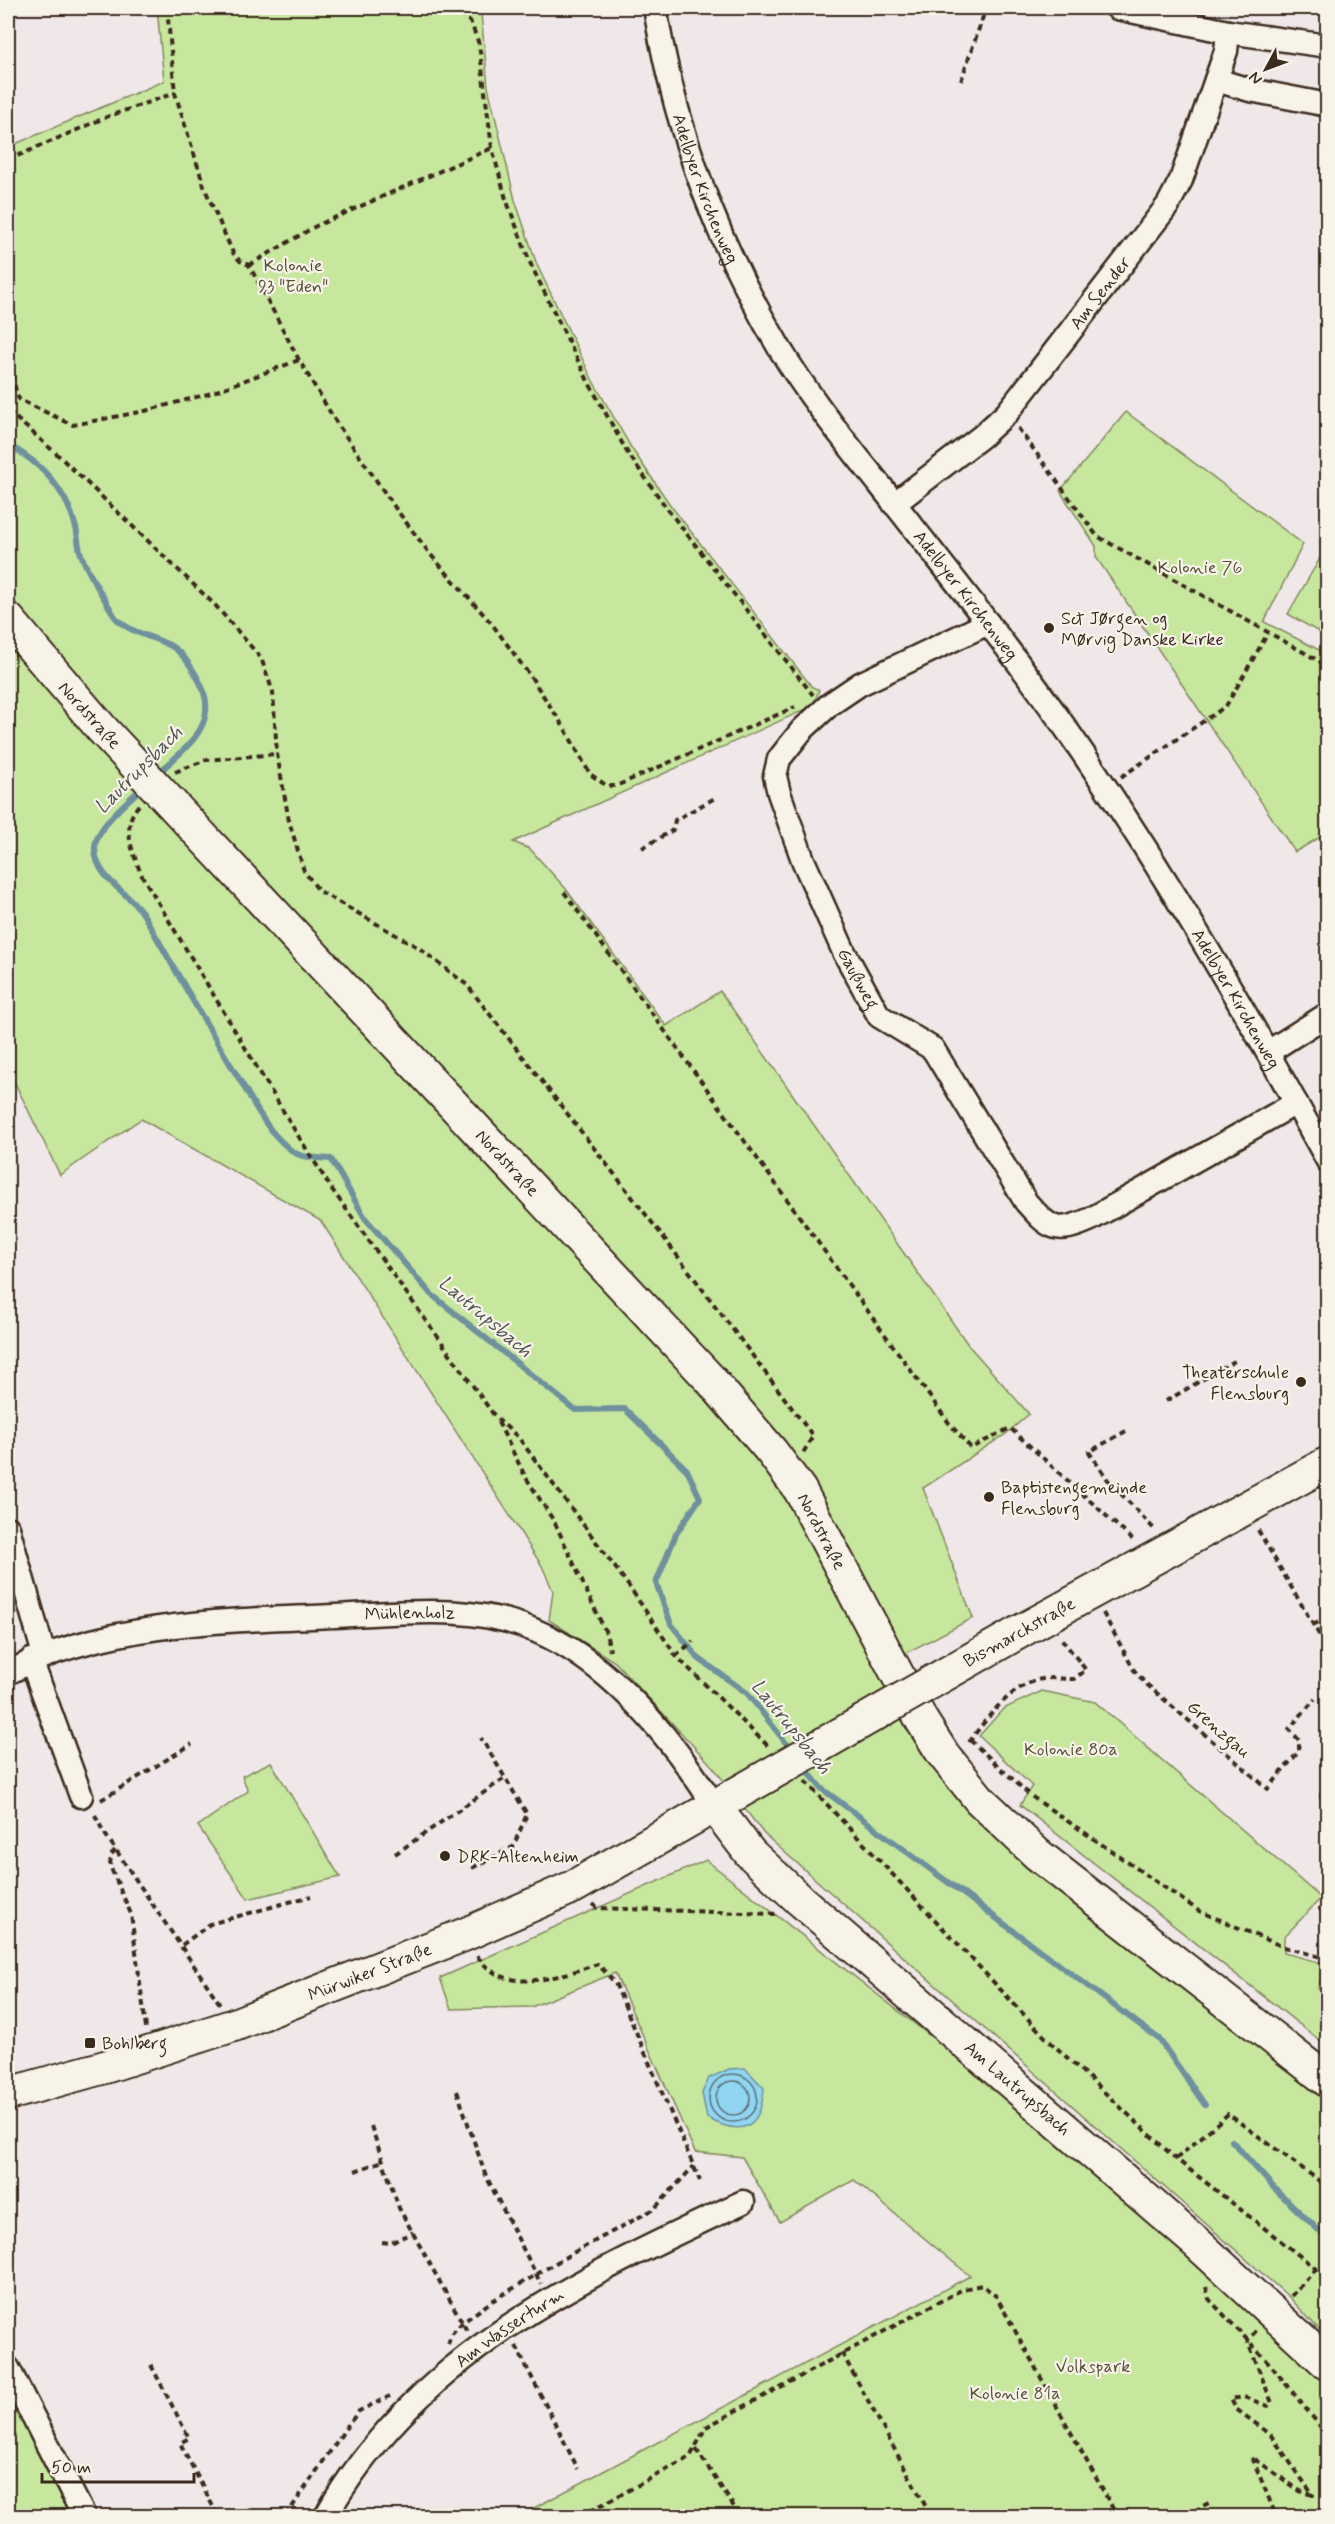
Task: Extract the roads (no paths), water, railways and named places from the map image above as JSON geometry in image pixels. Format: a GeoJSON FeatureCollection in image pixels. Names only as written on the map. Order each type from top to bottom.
{"type":"FeatureCollection","features":[{"type":"Feature","properties":{"kind":"main road","name":"Nordstraße"},"geometry":{"type":"LineString","coordinates":[[8,619],[102,729],[710,1379],[772,1452],[800,1490],[891,1665],[955,1750],[980,1800],[1037,1854],[1328,2081]]}},
{"type":"Feature","properties":{"kind":"main road","name":"Bismarckstraße"},"geometry":{"type":"LineString","coordinates":[[714,1807],[1033,1624],[1328,1463]]}},
{"type":"Feature","properties":{"kind":"main road","name":"Mürwiker Straße"},"geometry":{"type":"LineString","coordinates":[[8,2094],[234,2025],[466,1934],[573,1887],[714,1807]]}},
{"type":"Feature","properties":{"kind":"main road","name":"Am Lautrupsbach"},"geometry":{"type":"LineString","coordinates":[[714,1807],[750,1854],[800,1900],[1198,2244],[1328,2364]]}},
{"type":"Feature","properties":{"kind":"street","name":"Adelbyer Kirchenweg"},"geometry":{"type":"LineString","coordinates":[[655,8],[677,110],[700,185],[722,241],[751,298],[798,377],[988,623],[1068,731],[1161,872],[1268,1052],[1328,1161]]}},
{"type":"Feature","properties":{"kind":"street"},"geometry":{"type":"LineString","coordinates":[[1117,8],[1228,32],[1328,46]]}},
{"type":"Feature","properties":{"kind":"street","name":"Am Sender"},"geometry":{"type":"LineString","coordinates":[[894,504],[982,436],[1007,413],[1168,205],[1181,180],[1216,80],[1226,51],[1228,32]]}},
{"type":"Feature","properties":{"kind":"street"},"geometry":{"type":"LineString","coordinates":[[1216,80],[1250,90],[1328,105]]}},
{"type":"Feature","properties":{"kind":"street","name":"Gaußweg"},"geometry":{"type":"LineString","coordinates":[[988,623],[860,684],[829,705],[802,730],[779,759],[775,776],[778,793],[803,860],[844,952],[879,1016],[933,1049],[1026,1202],[1043,1221],[1056,1229],[1072,1228],[1091,1219],[1296,1103]]}},
{"type":"Feature","properties":{"kind":"street"},"geometry":{"type":"LineString","coordinates":[[1268,1052],[1328,1014]]}},
{"type":"Feature","properties":{"kind":"street"},"geometry":{"type":"LineString","coordinates":[[8,1528],[37,1657],[91,1798]]}},
{"type":"Feature","properties":{"kind":"street","name":"Mühlenholz"},"geometry":{"type":"LineString","coordinates":[[8,1673],[37,1657],[109,1637],[186,1625],[251,1619],[441,1612],[488,1615],[536,1630],[573,1650],[603,1673],[673,1746],[714,1807]]}},
{"type":"Feature","properties":{"kind":"street","name":"Am Wasserturm"},"geometry":{"type":"LineString","coordinates":[[326,2517],[357,2466],[424,2390],[476,2348],[506,2326],[550,2300],[667,2237],[743,2202]]}},
{"type":"Feature","properties":{"kind":"street"},"geometry":{"type":"LineString","coordinates":[[8,2368],[84,2517]]}},
{"type":"Feature","properties":{"kind":"water"},"geometry":{"type":"Polygon","coordinates":[[[745,2068],[764,2088],[759,2113],[754,2121],[740,2128],[719,2124],[707,2118],[702,2093],[709,2078],[729,2069],[745,2068]]]}},
{"type":"Feature","properties":{"kind":"waterway","name":"Lautrupsbach"},"geometry":{"type":"LineString","coordinates":[[8,445],[42,469],[59,490],[72,515],[83,559],[115,617],[127,627],[171,646],[186,660],[197,677],[204,693],[206,707],[204,720],[190,744],[156,775]]}},
{"type":"Feature","properties":{"kind":"waterway","name":"Lautrupsbach"},"geometry":{"type":"LineString","coordinates":[[144,786],[114,814],[100,832],[95,849],[97,860],[101,870],[145,917],[266,1124],[283,1144],[295,1153],[306,1157],[331,1159],[365,1218],[431,1294],[575,1410],[625,1409],[687,1470],[700,1498],[676,1534],[656,1583],[671,1624],[698,1658],[747,1693],[793,1752]]}},
{"type":"Feature","properties":{"kind":"waterway","name":"Lautrupsbach"},"geometry":{"type":"LineString","coordinates":[[803,1765],[821,1788],[1159,2039],[1205,2105]]}},
{"type":"Feature","properties":{"kind":"waterway","name":"Lautrupsbach"},"geometry":{"type":"LineString","coordinates":[[1232,2141],[1274,2188],[1328,2239]]}},
{"type":"Feature","properties":{"kind":"place","name":"Sct Jørgen og Mørvig Danske Kirke"},"geometry":{"type":"Point","coordinates":[1049,628]}},
{"type":"Feature","properties":{"kind":"place","name":"Theaterschule Flensburg"},"geometry":{"type":"Point","coordinates":[1301,1382]}},
{"type":"Feature","properties":{"kind":"place","name":"Baptistengemeinde Flensburg"},"geometry":{"type":"Point","coordinates":[989,1497]}},
{"type":"Feature","properties":{"kind":"place","name":"DRK-Altenheim"},"geometry":{"type":"Point","coordinates":[445,1856]}},
{"type":"Feature","properties":{"kind":"place","name":"Bohlberg"},"geometry":{"type":"Point","coordinates":[90,2043]}},
{"type":"Feature","properties":{"kind":"park label","name":"Kolonie 93 \"Eden\""},"geometry":{"type":"Point","coordinates":[293,275]}},
{"type":"Feature","properties":{"kind":"park label","name":"Kolonie 76"},"geometry":{"type":"Point","coordinates":[1200,567]}},
{"type":"Feature","properties":{"kind":"park label","name":"Kolonie 80a"},"geometry":{"type":"Point","coordinates":[1071,1749]}},
{"type":"Feature","properties":{"kind":"park label","name":"Volkspark"},"geometry":{"type":"Point","coordinates":[1093,2366]}},
{"type":"Feature","properties":{"kind":"park label","name":"Kolonie 81a"},"geometry":{"type":"Point","coordinates":[1015,2393]}}]}
